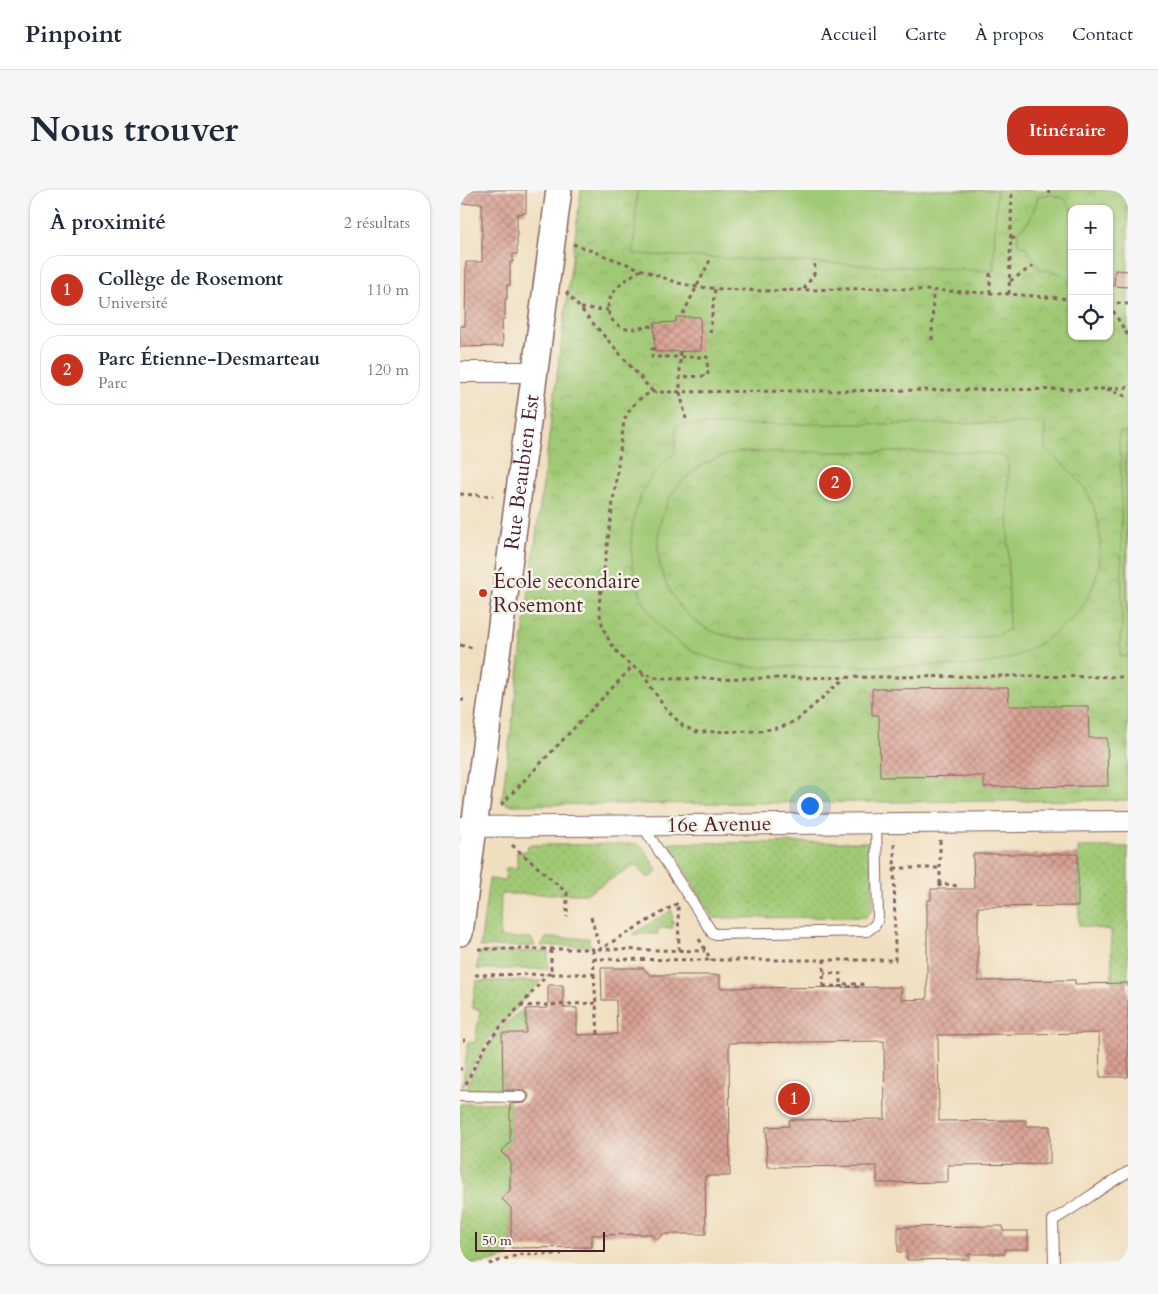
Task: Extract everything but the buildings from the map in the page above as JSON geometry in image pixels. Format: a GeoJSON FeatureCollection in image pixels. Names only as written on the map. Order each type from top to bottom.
{"type":"FeatureCollection","features":[{"type":"Feature","properties":{"kind":"street","name":"Rue Beaubien Est"},"geometry":{"type":"LineString","coordinates":[[469,941],[467,827],[535,372],[558,190]]}},
{"type":"Feature","properties":{"kind":"street"},"geometry":{"type":"LineString","coordinates":[[460,372],[535,372]]}},
{"type":"Feature","properties":{"kind":"street","name":"16e Avenue"},"geometry":{"type":"LineString","coordinates":[[467,827],[1128,820]]}},
{"type":"Feature","properties":{"kind":"lane"},"geometry":{"type":"LineString","coordinates":[[641,824],[713,934],[867,931],[875,926],[878,919],[876,822]]}},
{"type":"Feature","properties":{"kind":"lane"},"geometry":{"type":"LineString","coordinates":[[462,1092],[522,1097]]}},
{"type":"Feature","properties":{"kind":"lane"},"geometry":{"type":"LineString","coordinates":[[1054,1264],[1053,1220],[1128,1172]]}},
{"type":"Feature","properties":{"kind":"path"},"geometry":{"type":"LineString","coordinates":[[1009,294],[1012,190]]}},
{"type":"Feature","properties":{"kind":"path"},"geometry":{"type":"LineString","coordinates":[[1011,238],[1018,239]]}},
{"type":"Feature","properties":{"kind":"path"},"geometry":{"type":"LineString","coordinates":[[571,244],[678,283],[696,287],[764,290],[883,288],[1068,299]]}},
{"type":"Feature","properties":{"kind":"path"},"geometry":{"type":"LineString","coordinates":[[683,314],[711,258]]}},
{"type":"Feature","properties":{"kind":"path"},"geometry":{"type":"LineString","coordinates":[[804,290],[814,274],[815,263]]}},
{"type":"Feature","properties":{"kind":"path"},"geometry":{"type":"LineString","coordinates":[[1009,282],[1036,264]]}},
{"type":"Feature","properties":{"kind":"path"},"geometry":{"type":"LineString","coordinates":[[641,270],[628,278],[616,290],[608,310],[612,320],[625,328],[637,329],[654,326]]}},
{"type":"Feature","properties":{"kind":"path"},"geometry":{"type":"LineString","coordinates":[[990,272],[990,293]]}},
{"type":"Feature","properties":{"kind":"path"},"geometry":{"type":"LineString","coordinates":[[710,333],[715,288]]}},
{"type":"Feature","properties":{"kind":"path"},"geometry":{"type":"LineString","coordinates":[[565,291],[653,392]]}},
{"type":"Feature","properties":{"kind":"path"},"geometry":{"type":"LineString","coordinates":[[932,340],[933,291]]}},
{"type":"Feature","properties":{"kind":"path"},"geometry":{"type":"LineString","coordinates":[[1113,303],[1128,304]]}},
{"type":"Feature","properties":{"kind":"path"},"geometry":{"type":"LineString","coordinates":[[580,308],[608,310]]}},
{"type":"Feature","properties":{"kind":"path"},"geometry":{"type":"LineString","coordinates":[[1113,310],[1128,336]]}},
{"type":"Feature","properties":{"kind":"path"},"geometry":{"type":"LineString","coordinates":[[655,349],[652,349],[652,357],[708,357],[708,376],[680,377]]}},
{"type":"Feature","properties":{"kind":"path"},"geometry":{"type":"LineString","coordinates":[[680,352],[680,392],[686,419]]}},
{"type":"Feature","properties":{"kind":"path"},"geometry":{"type":"LineString","coordinates":[[1128,387],[1106,389],[653,392],[647,394],[636,402],[624,421],[599,605],[600,616],[607,636],[616,650],[632,667],[642,673],[660,679],[1128,677]]}},
{"type":"Feature","properties":{"kind":"path"},"geometry":{"type":"LineString","coordinates":[[1106,389],[1128,397]]}},
{"type":"Feature","properties":{"kind":"path"},"geometry":{"type":"LineString","coordinates":[[460,494],[493,496]]}},
{"type":"Feature","properties":{"kind":"path"},"geometry":{"type":"LineString","coordinates":[[460,645],[474,648]]}},
{"type":"Feature","properties":{"kind":"path"},"geometry":{"type":"LineString","coordinates":[[501,805],[632,667]]}},
{"type":"Feature","properties":{"kind":"path"},"geometry":{"type":"LineString","coordinates":[[642,673],[666,708],[683,726],[697,732],[760,731],[782,727],[797,720],[845,678]]}},
{"type":"Feature","properties":{"kind":"path"},"geometry":{"type":"LineString","coordinates":[[460,700],[467,700]]}},
{"type":"Feature","properties":{"kind":"path"},"geometry":{"type":"LineString","coordinates":[[940,840],[940,889]]}},
{"type":"Feature","properties":{"kind":"path"},"geometry":{"type":"LineString","coordinates":[[510,842],[567,893],[567,917]]}},
{"type":"Feature","properties":{"kind":"path"},"geometry":{"type":"LineString","coordinates":[[894,868],[940,868]]}},
{"type":"Feature","properties":{"kind":"path"},"geometry":{"type":"LineString","coordinates":[[940,883],[957,886],[957,889]]}},
{"type":"Feature","properties":{"kind":"path"},"geometry":{"type":"LineString","coordinates":[[600,949],[678,903],[679,951]]}},
{"type":"Feature","properties":{"kind":"path"},"geometry":{"type":"LineString","coordinates":[[591,917],[600,949]]}},
{"type":"Feature","properties":{"kind":"path"},"geometry":{"type":"LineString","coordinates":[[469,941],[551,948],[705,951]]}},
{"type":"Feature","properties":{"kind":"path"},"geometry":{"type":"LineString","coordinates":[[551,948],[551,974]]}},
{"type":"Feature","properties":{"kind":"path"},"geometry":{"type":"LineString","coordinates":[[593,949],[598,1034]]}},
{"type":"Feature","properties":{"kind":"path"},"geometry":{"type":"LineString","coordinates":[[593,959],[711,960]]}},
{"type":"Feature","properties":{"kind":"path"},"geometry":{"type":"LineString","coordinates":[[824,960],[824,973],[824,987],[862,987],[862,984],[840,984],[841,974],[824,973]]}},
{"type":"Feature","properties":{"kind":"path"},"geometry":{"type":"LineString","coordinates":[[462,1092],[487,1044],[544,980],[546,974]]}},
{"type":"Feature","properties":{"kind":"path"},"geometry":{"type":"LineString","coordinates":[[475,975],[594,974]]}},
{"type":"Feature","properties":{"kind":"path"},"geometry":{"type":"LineString","coordinates":[[519,1006],[596,1004]]}},
{"type":"Feature","properties":{"kind":"path"},"geometry":{"type":"LineString","coordinates":[[489,1264],[521,1254],[562,1254]]}},
{"type":"Feature","properties":{"kind":"green space"},"geometry":{"type":"Polygon","coordinates":[[[581,190],[1128,190],[1128,800],[510,805],[502,799],[581,190]]]}},
{"type":"Feature","properties":{"kind":"green space"},"geometry":{"type":"Polygon","coordinates":[[[637,190],[997,190],[993,271],[634,254],[637,190]]]}},
{"type":"Feature","properties":{"kind":"green space"},"geometry":{"type":"Polygon","coordinates":[[[1050,194],[1065,199],[1068,205],[1068,281],[1059,273],[1040,270],[1026,247],[1018,244],[1018,231],[1029,220],[1038,197],[1050,194]]]}},
{"type":"Feature","properties":{"kind":"green space"},"geometry":{"type":"Polygon","coordinates":[[[1113,234],[1117,237],[1113,292],[1113,234]]]}},
{"type":"Feature","properties":{"kind":"green space"},"geometry":{"type":"Polygon","coordinates":[[[1045,423],[1045,450],[1080,482],[1094,507],[1100,538],[1100,561],[1095,581],[1083,605],[1060,629],[1027,651],[995,662],[958,666],[753,667],[708,658],[684,646],[665,631],[650,613],[640,592],[633,569],[631,545],[634,521],[640,498],[654,473],[675,452],[676,425],[1045,423]],[[737,452],[719,457],[702,465],[680,483],[664,511],[658,542],[659,558],[669,589],[677,602],[692,619],[712,631],[741,639],[971,639],[994,636],[1009,630],[1008,459],[996,454],[976,452],[737,452]]]}},
{"type":"Feature","properties":{"kind":"green space"},"geometry":{"type":"Polygon","coordinates":[[[1119,432],[1127,432],[1127,455],[1125,455],[1128,656],[1121,656],[1120,633],[1122,633],[1121,455],[1119,455],[1119,432]]]}},
{"type":"Feature","properties":{"kind":"green space"},"geometry":{"type":"Polygon","coordinates":[[[871,842],[873,910],[866,917],[713,918],[669,843],[871,842]]]}},
{"type":"Feature","properties":{"kind":"green space"},"geometry":{"type":"Polygon","coordinates":[[[637,844],[643,847],[657,871],[651,877],[645,876],[636,864],[586,894],[501,894],[500,938],[531,938],[535,946],[480,947],[489,879],[505,880],[506,868],[517,868],[517,852],[527,851],[528,845],[637,844]]]}},
{"type":"Feature","properties":{"kind":"green space"},"geometry":{"type":"Polygon","coordinates":[[[1078,847],[1128,847],[1128,982],[1112,982],[1111,930],[1079,926],[1078,847]]]}},
{"type":"Feature","properties":{"kind":"green space"},"geometry":{"type":"Polygon","coordinates":[[[672,910],[673,928],[658,928],[658,934],[632,934],[672,910]]]}},
{"type":"Feature","properties":{"kind":"green space"},"geometry":{"type":"Polygon","coordinates":[[[546,938],[589,938],[590,946],[541,946],[546,938]]]}},
{"type":"Feature","properties":{"kind":"green space"},"geometry":{"type":"Polygon","coordinates":[[[548,951],[548,969],[477,969],[479,952],[548,951]]]}},
{"type":"Feature","properties":{"kind":"green space"},"geometry":{"type":"Polygon","coordinates":[[[476,981],[541,981],[489,1038],[472,1066],[462,1088],[468,1042],[475,1043],[480,1010],[472,1008],[476,981]]]}},
{"type":"Feature","properties":{"kind":"green space"},"geometry":{"type":"Polygon","coordinates":[[[526,1009],[526,1033],[503,1034],[503,1092],[464,1092],[475,1069],[497,1034],[516,1015],[526,1009]]]}},
{"type":"Feature","properties":{"kind":"green space"},"geometry":{"type":"Polygon","coordinates":[[[510,1102],[510,1143],[502,1152],[510,1160],[510,1190],[502,1199],[511,1208],[511,1248],[508,1257],[486,1263],[460,1264],[460,1104],[510,1102]]]}},
{"type":"Feature","properties":{"kind":"place","name":"Parc Étienne-Desmarteau"},"geometry":{"type":"Point","coordinates":[835,483]}},
{"type":"Feature","properties":{"kind":"place","name":"École secondaire Rosemont"},"geometry":{"type":"Point","coordinates":[483,593]}},
{"type":"Feature","properties":{"kind":"place","name":"Collège de Rosemont"},"geometry":{"type":"Point","coordinates":[794,1099]}}]}
